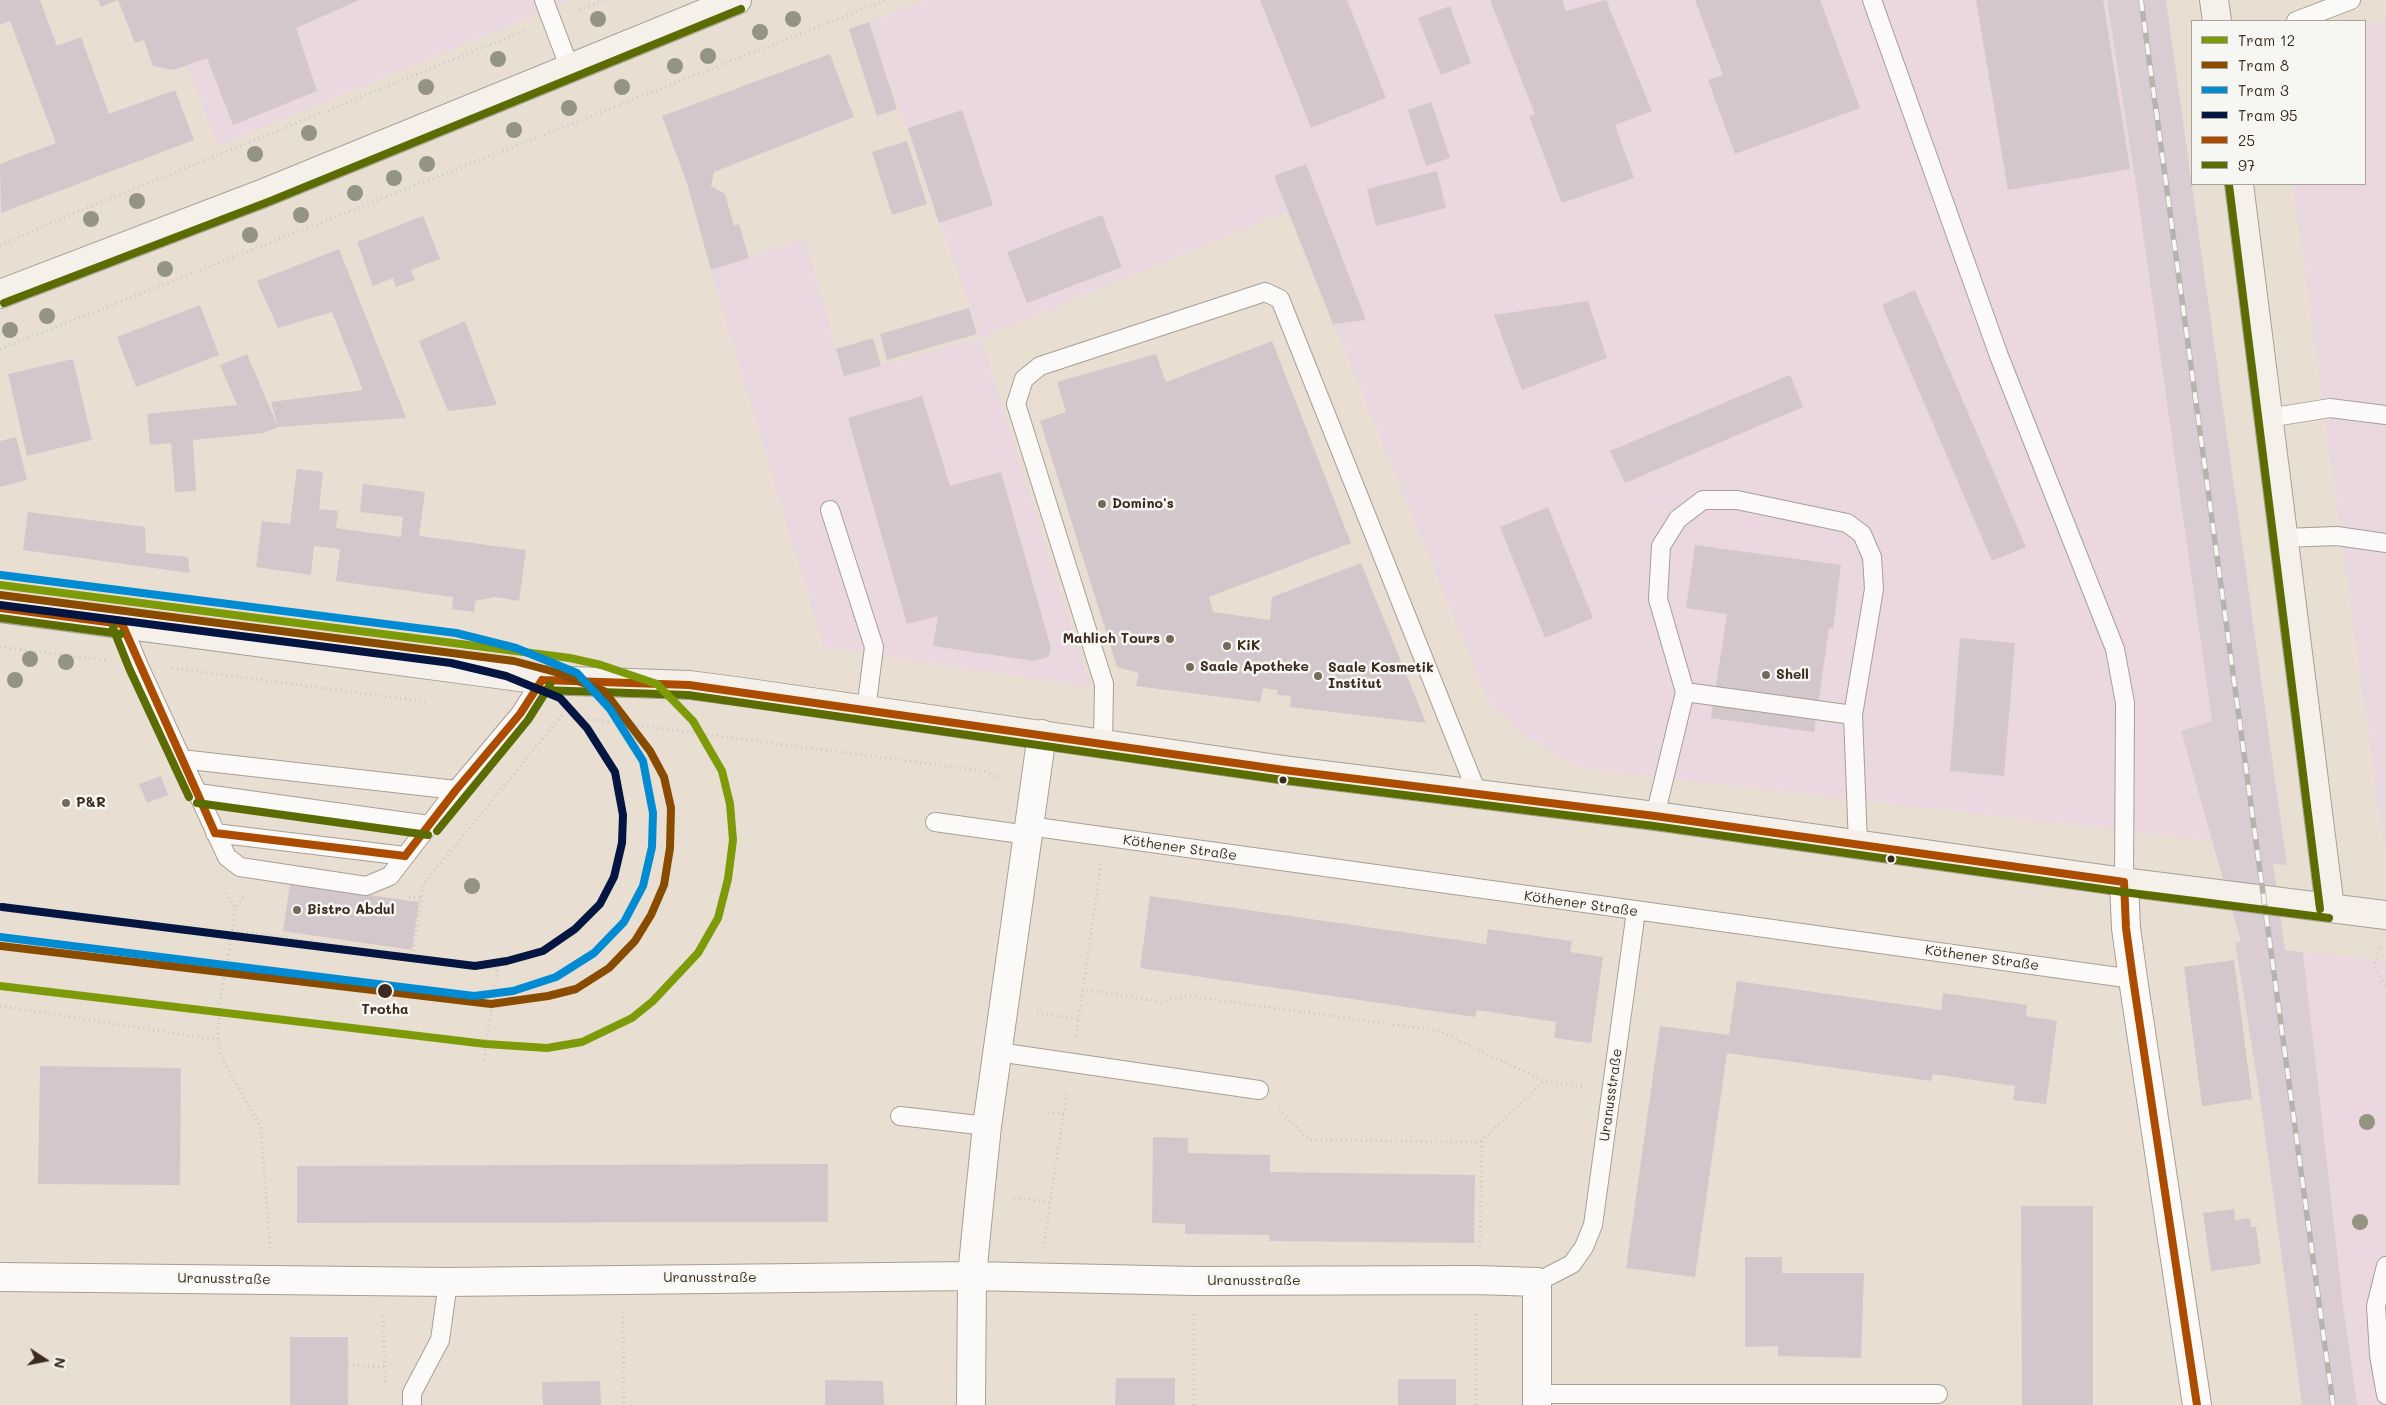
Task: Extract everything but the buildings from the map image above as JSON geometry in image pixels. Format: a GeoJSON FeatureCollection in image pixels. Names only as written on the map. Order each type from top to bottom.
{"type":"FeatureCollection","features":[{"type":"Feature","properties":{"kind":"main road"},"geometry":{"type":"LineString","coordinates":[[0,294],[264,193],[737,0]]}},
{"type":"Feature","properties":{"kind":"main road"},"geometry":{"type":"LineString","coordinates":[[2214,0],[2217,20]]}},
{"type":"Feature","properties":{"kind":"main road"},"geometry":{"type":"LineString","coordinates":[[2239,185],[2330,908]]}},
{"type":"Feature","properties":{"kind":"main road"},"geometry":{"type":"LineString","coordinates":[[0,608],[542,680],[689,686],[1042,734],[1284,770],[1655,816],[2124,882],[2386,915]]}},
{"type":"Feature","properties":{"kind":"street"},"geometry":{"type":"LineString","coordinates":[[971,1405],[972,1276],[987,1126],[998,1052],[1021,831],[1042,734]]}},
{"type":"Feature","properties":{"kind":"street"},"geometry":{"type":"LineString","coordinates":[[2124,882],[2126,928],[2133,979],[2197,1405]]}},
{"type":"Feature","properties":{"kind":"street","name":"Uranusstraße"},"geometry":{"type":"LineString","coordinates":[[0,1277],[448,1282],[972,1276],[1194,1281],[1478,1269],[1536,1282]]}},
{"type":"Feature","properties":{"kind":"street"},"geometry":{"type":"LineString","coordinates":[[1536,1282],[1537,1399]]}},
{"type":"Feature","properties":{"kind":"lane"},"geometry":{"type":"LineString","coordinates":[[544,0],[570,69]]}},
{"type":"Feature","properties":{"kind":"lane"},"geometry":{"type":"LineString","coordinates":[[1872,0],[1999,356],[2115,649],[2125,703],[2124,882]]}},
{"type":"Feature","properties":{"kind":"lane"},"geometry":{"type":"LineString","coordinates":[[2299,20],[2351,0]]}},
{"type":"Feature","properties":{"kind":"lane"},"geometry":{"type":"LineString","coordinates":[[1103,744],[1104,684],[1016,404],[1024,379],[1040,366],[1265,292],[1280,299],[1478,795]]}},
{"type":"Feature","properties":{"kind":"lane"},"geometry":{"type":"LineString","coordinates":[[2268,418],[2330,408],[2386,415]]}},
{"type":"Feature","properties":{"kind":"lane"},"geometry":{"type":"LineString","coordinates":[[1655,816],[1685,692],[1658,600],[1661,546],[1678,518],[1703,500],[1737,500],[1847,523],[1862,534],[1872,557],[1874,589],[1853,715],[1858,844]]}},
{"type":"Feature","properties":{"kind":"lane"},"geometry":{"type":"LineString","coordinates":[[830,510],[874,647],[866,710]]}},
{"type":"Feature","properties":{"kind":"lane"},"geometry":{"type":"LineString","coordinates":[[2283,538],[2337,536],[2386,543]]}},
{"type":"Feature","properties":{"kind":"lane"},"geometry":{"type":"LineString","coordinates":[[122,624],[138,664],[227,857],[240,867],[366,886],[390,876],[456,790],[520,714],[542,680]]}},
{"type":"Feature","properties":{"kind":"lane"},"geometry":{"type":"LineString","coordinates":[[1685,692],[1853,715]]}},
{"type":"Feature","properties":{"kind":"lane"},"geometry":{"type":"LineString","coordinates":[[181,759],[456,790]]}},
{"type":"Feature","properties":{"kind":"lane"},"geometry":{"type":"LineString","coordinates":[[198,793],[429,825]]}},
{"type":"Feature","properties":{"kind":"lane","name":"Köthener Straße"},"geometry":{"type":"LineString","coordinates":[[935,822],[1104,838],[2133,979]]}},
{"type":"Feature","properties":{"kind":"lane"},"geometry":{"type":"LineString","coordinates":[[216,833],[405,856]]}},
{"type":"Feature","properties":{"kind":"lane","name":"Uranusstraße"},"geometry":{"type":"LineString","coordinates":[[1536,1282],[1572,1264],[1584,1247],[1592,1225],[1636,911]]}},
{"type":"Feature","properties":{"kind":"lane"},"geometry":{"type":"LineString","coordinates":[[998,1052],[1259,1090]]}},
{"type":"Feature","properties":{"kind":"lane"},"geometry":{"type":"LineString","coordinates":[[900,1116],[987,1126]]}},
{"type":"Feature","properties":{"kind":"lane"},"geometry":{"type":"LineString","coordinates":[[2386,1266],[2376,1306],[2386,1395]]}},
{"type":"Feature","properties":{"kind":"lane"},"geometry":{"type":"LineString","coordinates":[[412,1405],[412,1393],[440,1340],[448,1282]]}},
{"type":"Feature","properties":{"kind":"lane"},"geometry":{"type":"LineString","coordinates":[[1537,1399],[1938,1394]]}},
{"type":"Feature","properties":{"kind":"path"},"geometry":{"type":"LineString","coordinates":[[0,246],[64,217],[604,0]]}},
{"type":"Feature","properties":{"kind":"path"},"geometry":{"type":"LineString","coordinates":[[0,349],[886,0]]}},
{"type":"Feature","properties":{"kind":"path"},"geometry":{"type":"LineString","coordinates":[[0,646],[432,702]]}},
{"type":"Feature","properties":{"kind":"path"},"geometry":{"type":"LineString","coordinates":[[413,956],[423,885],[560,715],[984,771],[1002,779],[1008,791],[1009,806],[1021,831]]}},
{"type":"Feature","properties":{"kind":"path"},"geometry":{"type":"LineString","coordinates":[[1039,1279],[1104,838]]}},
{"type":"Feature","properties":{"kind":"path"},"geometry":{"type":"LineString","coordinates":[[247,892],[235,908],[228,962],[219,1005],[218,1040],[223,1060],[261,1128],[272,1280]]}},
{"type":"Feature","properties":{"kind":"path"},"geometry":{"type":"LineString","coordinates":[[402,896],[421,898]]}},
{"type":"Feature","properties":{"kind":"path"},"geometry":{"type":"LineString","coordinates":[[232,930],[498,969],[483,1064]]}},
{"type":"Feature","properties":{"kind":"path"},"geometry":{"type":"LineString","coordinates":[[2381,942],[2374,966],[2386,989]]}},
{"type":"Feature","properties":{"kind":"path"},"geometry":{"type":"LineString","coordinates":[[1083,990],[1161,1002],[1189,996],[1439,1031],[1544,1081],[1612,1090]]}},
{"type":"Feature","properties":{"kind":"path"},"geometry":{"type":"LineString","coordinates":[[0,1006],[218,1040]]}},
{"type":"Feature","properties":{"kind":"path"},"geometry":{"type":"LineString","coordinates":[[1033,1013],[1078,1019]]}},
{"type":"Feature","properties":{"kind":"path"},"geometry":{"type":"LineString","coordinates":[[1259,1090],[1309,1140],[1480,1142],[1544,1081]]}},
{"type":"Feature","properties":{"kind":"path"},"geometry":{"type":"LineString","coordinates":[[1043,1112],[1064,1114]]}},
{"type":"Feature","properties":{"kind":"path"},"geometry":{"type":"LineString","coordinates":[[1476,1405],[1482,1140]]}},
{"type":"Feature","properties":{"kind":"path"},"geometry":{"type":"LineString","coordinates":[[622,1279],[624,1405]]}},
{"type":"Feature","properties":{"kind":"path"},"geometry":{"type":"LineString","coordinates":[[1194,1281],[1194,1405]]}},
{"type":"Feature","properties":{"kind":"path"},"geometry":{"type":"LineString","coordinates":[[384,1282],[385,1386]]}},
{"type":"Feature","properties":{"kind":"path"},"geometry":{"type":"LineString","coordinates":[[348,1365],[384,1367]]}},
{"type":"Feature","properties":{"kind":"shaded area"},"geometry":{"type":"Polygon","coordinates":[[[162,0],[572,0],[218,146],[162,0]]]}},
{"type":"Feature","properties":{"kind":"shaded area"},"geometry":{"type":"Polygon","coordinates":[[[924,0],[2108,0],[2138,191],[2212,722],[2181,731],[2212,841],[1580,768],[1527,737],[1488,701],[1288,211],[981,338],[869,22],[924,0]]]}},
{"type":"Feature","properties":{"kind":"shaded area"},"geometry":{"type":"Polygon","coordinates":[[[2107,0],[2166,0],[2287,865],[2273,864],[2285,950],[2303,952],[2343,1305],[2357,1405],[2302,1405],[2259,1091],[2235,942],[2241,942],[2181,731],[2212,721],[2137,191],[2107,0]]]}},
{"type":"Feature","properties":{"kind":"shaded area"},"geometry":{"type":"Polygon","coordinates":[[[2386,18],[2386,843],[2383,838],[2293,185],[2366,185],[2366,27],[2386,18]]]}},
{"type":"Feature","properties":{"kind":"shaded area"},"geometry":{"type":"Polygon","coordinates":[[[805,239],[844,376],[981,338],[1090,687],[824,647],[711,270],[805,239]]]}},
{"type":"Feature","properties":{"kind":"shaded area"},"geometry":{"type":"Polygon","coordinates":[[[2303,952],[2386,961],[2386,1308],[2351,1306],[2386,1310],[2386,1405],[2357,1405],[2343,1305],[2303,952]]]}},
{"type":"Feature","properties":{"kind":"railway"},"geometry":{"type":"LineString","coordinates":[[2141,0],[2333,1405]]}},
{"type":"Feature","properties":{"kind":"tram line","name":"3"},"geometry":{"type":"LineString","coordinates":[[0,937],[474,996],[513,991],[556,977],[594,953],[624,922],[643,886],[652,847],[653,813],[643,761],[610,709],[577,673],[516,648],[456,633],[1,575]]}},
{"type":"Feature","properties":{"kind":"tram line","name":"12"},"geometry":{"type":"LineString","coordinates":[[0,585],[570,658],[601,665],[657,684],[693,721],[722,771],[730,804],[733,840],[728,879],[718,918],[698,953],[653,1001],[632,1018],[582,1042],[547,1048],[486,1044],[0,986]]}},
{"type":"Feature","properties":{"kind":"tram line","name":"8"},"geometry":{"type":"LineString","coordinates":[[0,595],[514,661],[555,672],[604,691],[650,751],[664,777],[671,808],[670,848],[664,885],[651,915],[635,941],[609,968],[576,989],[548,996],[491,1004],[1,946]]}},
{"type":"Feature","properties":{"kind":"tram line","name":"95"},"geometry":{"type":"LineString","coordinates":[[0,605],[451,663],[506,676],[560,698],[587,728],[615,772],[623,815],[622,843],[614,877],[600,904],[575,929],[543,951],[507,961],[475,966],[2,907]]}},
{"type":"Feature","properties":{"kind":"transit line","name":"97"},"geometry":{"type":"LineString","coordinates":[[4,303],[268,202],[741,9]]}},
{"type":"Feature","properties":{"kind":"transit line","name":"97"},"geometry":{"type":"LineString","coordinates":[[2229,185],[2320,909]]}},
{"type":"Feature","properties":{"kind":"transit line","name":"25"},"geometry":{"type":"LineString","coordinates":[[0,608],[122,624]]}},
{"type":"Feature","properties":{"kind":"transit line","name":"97"},"geometry":{"type":"LineString","coordinates":[[0,618],[121,634]]}},
{"type":"Feature","properties":{"kind":"transit line","name":"25"},"geometry":{"type":"LineString","coordinates":[[122,624],[215,833]]}},
{"type":"Feature","properties":{"kind":"transit line","name":"97"},"geometry":{"type":"LineString","coordinates":[[113,628],[129,668],[189,797]]}},
{"type":"Feature","properties":{"kind":"transit line","name":"25"},"geometry":{"type":"LineString","coordinates":[[542,680],[689,685],[1284,770],[1655,816],[2124,882]]}},
{"type":"Feature","properties":{"kind":"transit line","name":"25"},"geometry":{"type":"LineString","coordinates":[[405,856],[456,790],[520,714],[542,680]]}},
{"type":"Feature","properties":{"kind":"transit line","name":"97"},"geometry":{"type":"LineString","coordinates":[[437,831],[528,720],[550,685]]}},
{"type":"Feature","properties":{"kind":"transit line","name":"97"},"geometry":{"type":"LineString","coordinates":[[542,690],[688,695],[1283,780],[1654,826],[2123,892],[2329,918]]}},
{"type":"Feature","properties":{"kind":"transit line","name":"97"},"geometry":{"type":"LineString","coordinates":[[197,803],[428,835]]}},
{"type":"Feature","properties":{"kind":"transit line","name":"25"},"geometry":{"type":"LineString","coordinates":[[215,833],[405,856]]}},
{"type":"Feature","properties":{"kind":"transit line","name":"25"},"geometry":{"type":"LineString","coordinates":[[2124,882],[2126,928],[2133,979],[2197,1405]]}},
{"type":"Feature","properties":{"kind":"place","name":"Domino's"},"geometry":{"type":"Point","coordinates":[1102,504]}},
{"type":"Feature","properties":{"kind":"place","name":"Mahlich Tours"},"geometry":{"type":"Point","coordinates":[1170,639]}},
{"type":"Feature","properties":{"kind":"place","name":"KiK"},"geometry":{"type":"Point","coordinates":[1227,646]}},
{"type":"Feature","properties":{"kind":"place","name":"Saale Apotheke"},"geometry":{"type":"Point","coordinates":[1190,667]}},
{"type":"Feature","properties":{"kind":"place","name":"Shell"},"geometry":{"type":"Point","coordinates":[1766,675]}},
{"type":"Feature","properties":{"kind":"place","name":"Saale Kosmetik Institut"},"geometry":{"type":"Point","coordinates":[1318,676]}},
{"type":"Feature","properties":{"kind":"place","name":"P&R"},"geometry":{"type":"Point","coordinates":[66,803]}},
{"type":"Feature","properties":{"kind":"place","name":"Bistro Abdul"},"geometry":{"type":"Point","coordinates":[297,910]}},
{"type":"Feature","properties":{"kind":"place","name":"Trotha"},"geometry":{"type":"Point","coordinates":[385,991]}}]}
